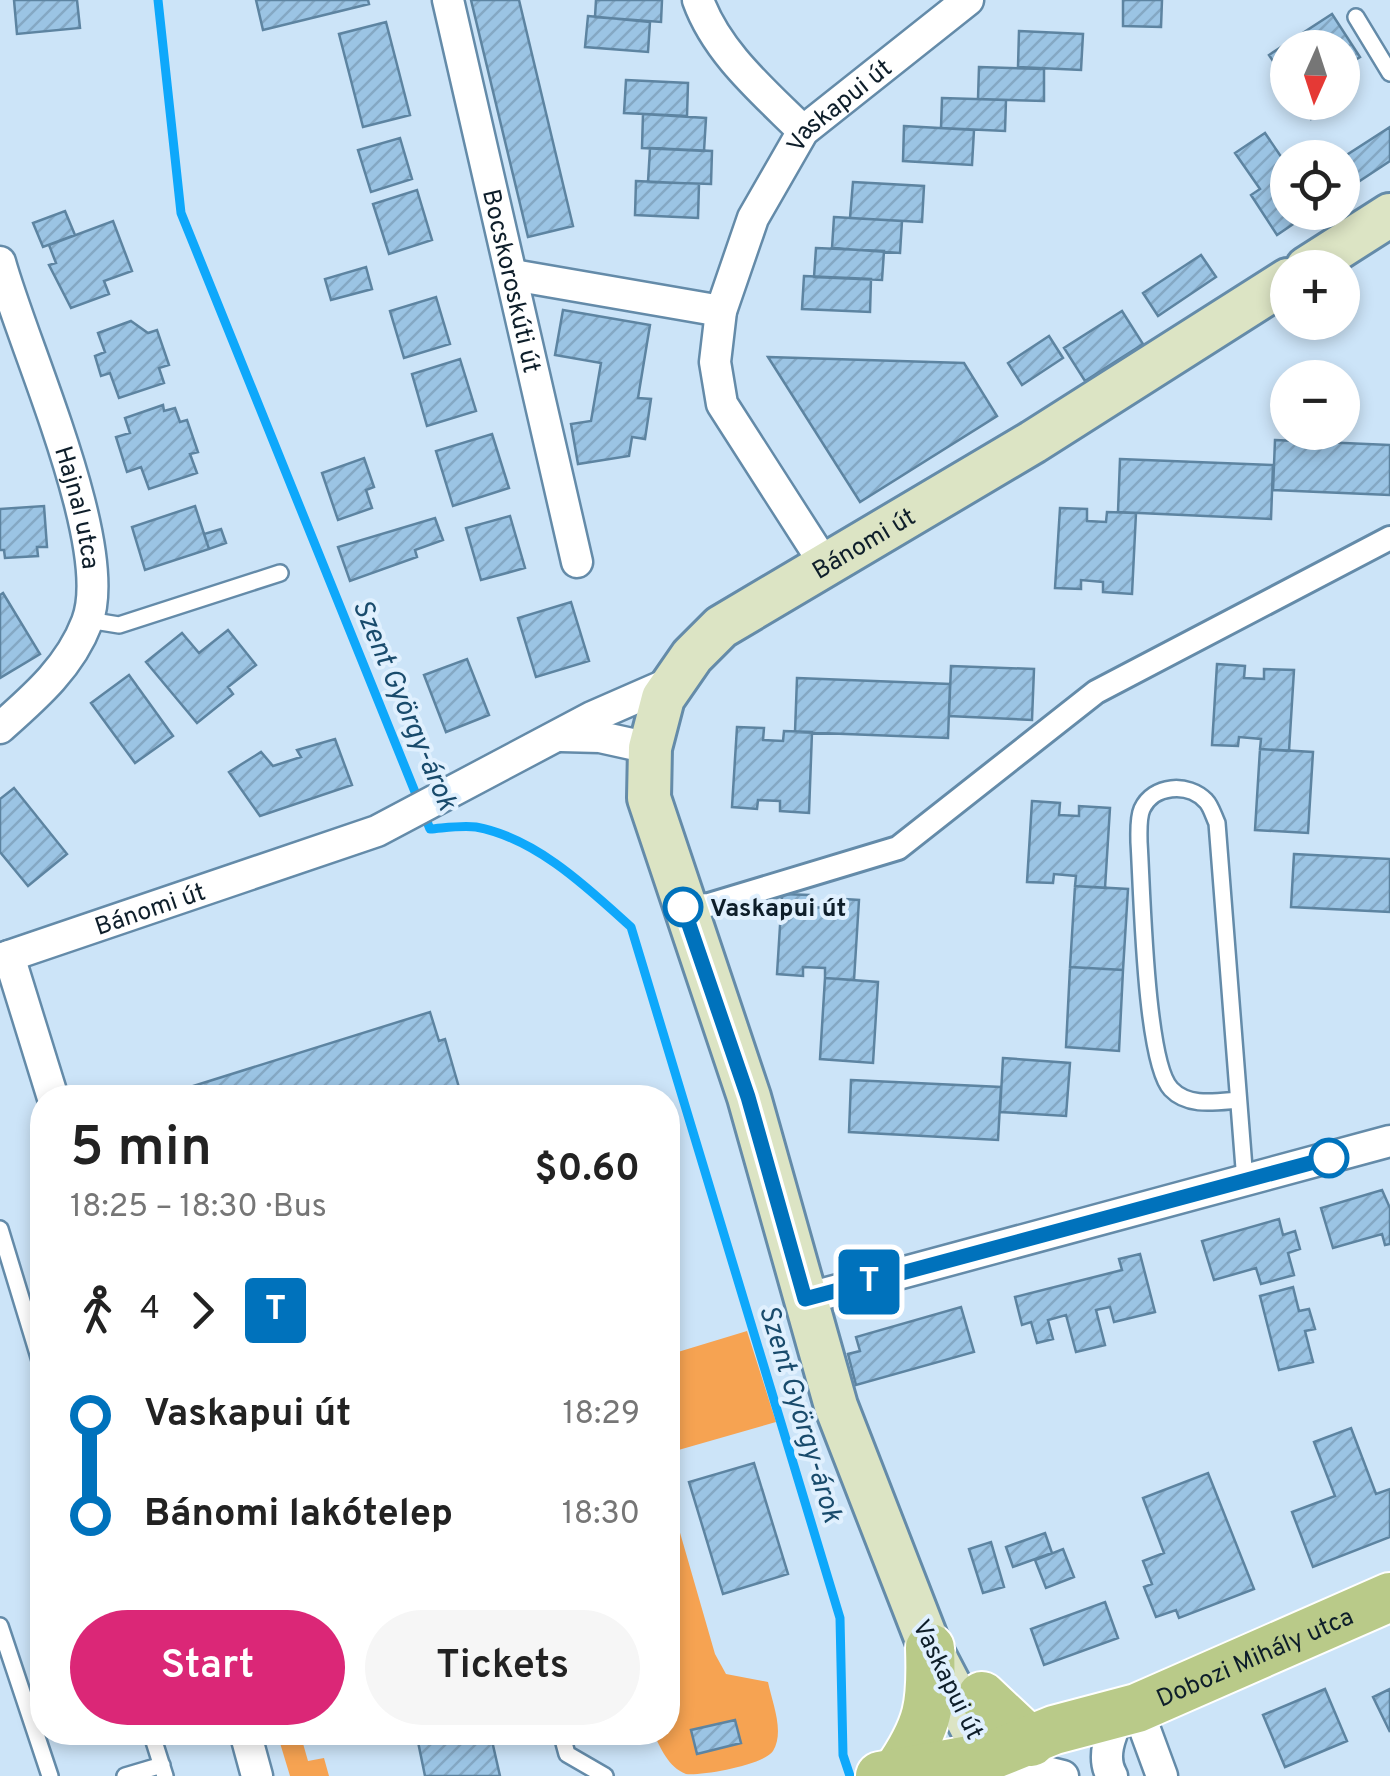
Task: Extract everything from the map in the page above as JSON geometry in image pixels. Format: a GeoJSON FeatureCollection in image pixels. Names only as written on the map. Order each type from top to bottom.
{"type":"FeatureCollection","features":[{"type":"Feature","properties":{"kind":"main road"},"geometry":{"type":"LineString","coordinates":[[1335,250],[1390,215]]}},
{"type":"Feature","properties":{"kind":"main road","name":"Bánomi út"},"geometry":{"type":"LineString","coordinates":[[672,682],[721,627],[1033,442],[1270,291]]}},
{"type":"Feature","properties":{"kind":"main road","name":"Vaskapui út"},"geometry":{"type":"LineString","coordinates":[[672,682],[650,748],[649,798],[748,1097],[836,1406],[930,1648],[987,1757]]}},
{"type":"Feature","properties":{"kind":"main road","name":"Vaskapui út"},"geometry":{"type":"LineString","coordinates":[[885,1530],[982,1696],[992,1732],[987,1757]]}},
{"type":"Feature","properties":{"kind":"main road","name":"Dobozi Mihály utca"},"geometry":{"type":"LineString","coordinates":[[888,1774],[987,1757],[1047,1759],[1054,1730],[1129,1710],[1390,1596]]}},
{"type":"Feature","properties":{"kind":"main road"},"geometry":{"type":"LineString","coordinates":[[888,1774],[915,1746],[932,1704],[930,1648]]}},
{"type":"Feature","properties":{"kind":"main road"},"geometry":{"type":"LineString","coordinates":[[982,1696],[1047,1759]]}},
{"type":"Feature","properties":{"kind":"street","name":"Bocskoroskúti út"},"geometry":{"type":"LineString","coordinates":[[448,0],[577,562]]}},
{"type":"Feature","properties":{"kind":"street"},"geometry":{"type":"LineString","coordinates":[[698,0],[706,22],[734,61],[803,131]]}},
{"type":"Feature","properties":{"kind":"street","name":"Vaskapui út"},"geometry":{"type":"LineString","coordinates":[[824,563],[722,404],[715,362],[721,311],[753,218],[803,131],[968,0]]}},
{"type":"Feature","properties":{"kind":"street","name":"Hajnal utca"},"geometry":{"type":"LineString","coordinates":[[0,263],[87,528],[94,589],[88,620],[70,656],[44,689],[0,728]]}},
{"type":"Feature","properties":{"kind":"street"},"geometry":{"type":"LineString","coordinates":[[513,275],[721,311]]}},
{"type":"Feature","properties":{"kind":"street"},"geometry":{"type":"LineString","coordinates":[[683,907],[710,904],[898,848],[1096,692],[1390,538]]}},
{"type":"Feature","properties":{"kind":"street","name":"Bánomi út"},"geometry":{"type":"LineString","coordinates":[[4,958],[330,850],[400,819],[558,736],[672,682]]}},
{"type":"Feature","properties":{"kind":"street"},"geometry":{"type":"LineString","coordinates":[[558,736],[600,737],[650,748]]}},
{"type":"Feature","properties":{"kind":"street"},"geometry":{"type":"LineString","coordinates":[[4,958],[48,1085]]}},
{"type":"Feature","properties":{"kind":"street"},"geometry":{"type":"LineString","coordinates":[[805,1299],[1390,1141]]}},
{"type":"Feature","properties":{"kind":"street"},"geometry":{"type":"LineString","coordinates":[[1112,1776],[1108,1768],[1109,1739],[1129,1710],[1162,1776]]}},
{"type":"Feature","properties":{"kind":"street"},"geometry":{"type":"LineString","coordinates":[[249,1745],[257,1776]]}},
{"type":"Feature","properties":{"kind":"lane"},"geometry":{"type":"LineString","coordinates":[[1356,17],[1390,73]]}},
{"type":"Feature","properties":{"kind":"lane"},"geometry":{"type":"LineString","coordinates":[[88,620],[120,625],[280,572]]}},
{"type":"Feature","properties":{"kind":"lane"},"geometry":{"type":"LineString","coordinates":[[1238,1100],[1208,1103],[1183,1098],[1168,1086],[1153,1032],[1138,842],[1141,811],[1151,796],[1167,788],[1187,789],[1207,801],[1216,824],[1245,1181]]}},
{"type":"Feature","properties":{"kind":"lane"},"geometry":{"type":"LineString","coordinates":[[0,1229],[30,1327]]}},
{"type":"Feature","properties":{"kind":"lane"},"geometry":{"type":"LineString","coordinates":[[0,1626],[30,1716]]}},
{"type":"Feature","properties":{"kind":"lane"},"geometry":{"type":"LineString","coordinates":[[40,1745],[50,1776]]}},
{"type":"Feature","properties":{"kind":"lane"},"geometry":{"type":"LineString","coordinates":[[125,1776],[163,1770],[155,1745]]}},
{"type":"Feature","properties":{"kind":"lane"},"geometry":{"type":"LineString","coordinates":[[565,1745],[567,1754],[605,1776]]}},
{"type":"Feature","properties":{"kind":"shaded area"},"geometry":{"type":"Polygon","coordinates":[[[747,1331],[776,1422],[680,1450],[680,1351],[747,1331]]]}},
{"type":"Feature","properties":{"kind":"shaded area"},"geometry":{"type":"Polygon","coordinates":[[[680,1533],[715,1654],[726,1674],[768,1682],[778,1735],[773,1751],[758,1761],[705,1773],[680,1771],[659,1745],[680,1745],[680,1533]]]}},
{"type":"Feature","properties":{"kind":"shaded area"},"geometry":{"type":"Polygon","coordinates":[[[281,1745],[303,1745],[308,1761],[324,1758],[329,1776],[290,1776],[281,1745]]]}},
{"type":"Feature","properties":{"kind":"building"},"geometry":{"type":"Polygon","coordinates":[[[14,0],[77,0],[80,28],[17,34],[14,0]]]}},
{"type":"Feature","properties":{"kind":"building"},"geometry":{"type":"Polygon","coordinates":[[[256,0],[368,0],[369,4],[263,30],[256,0]]]}},
{"type":"Feature","properties":{"kind":"building"},"geometry":{"type":"Polygon","coordinates":[[[471,0],[519,0],[573,226],[528,237],[471,0]]]}},
{"type":"Feature","properties":{"kind":"building"},"geometry":{"type":"Polygon","coordinates":[[[596,0],[662,0],[661,22],[595,17],[596,0]]]}},
{"type":"Feature","properties":{"kind":"building"},"geometry":{"type":"Polygon","coordinates":[[[1123,0],[1162,0],[1161,27],[1123,26],[1123,0]]]}},
{"type":"Feature","properties":{"kind":"building"},"geometry":{"type":"Polygon","coordinates":[[[1332,14],[1342,30],[1307,30],[1332,14]]]}},
{"type":"Feature","properties":{"kind":"building"},"geometry":{"type":"Polygon","coordinates":[[[588,16],[650,22],[648,52],[585,47],[588,16]]]}},
{"type":"Feature","properties":{"kind":"building"},"geometry":{"type":"Polygon","coordinates":[[[386,22],[410,115],[363,127],[339,34],[386,22]]]}},
{"type":"Feature","properties":{"kind":"building"},"geometry":{"type":"Polygon","coordinates":[[[1019,31],[1083,34],[1081,70],[1018,67],[1019,31]]]}},
{"type":"Feature","properties":{"kind":"building"},"geometry":{"type":"Polygon","coordinates":[[[979,67],[1044,69],[1044,101],[978,99],[979,67]]]}},
{"type":"Feature","properties":{"kind":"building"},"geometry":{"type":"Polygon","coordinates":[[[626,80],[688,83],[687,116],[624,113],[626,80]]]}},
{"type":"Feature","properties":{"kind":"building"},"geometry":{"type":"Polygon","coordinates":[[[942,98],[1006,100],[1005,131],[941,128],[942,98]]]}},
{"type":"Feature","properties":{"kind":"building"},"geometry":{"type":"Polygon","coordinates":[[[643,114],[706,118],[704,151],[642,148],[643,114]]]}},
{"type":"Feature","properties":{"kind":"building"},"geometry":{"type":"Polygon","coordinates":[[[904,126],[974,130],[972,165],[903,161],[904,126]]]}},
{"type":"Feature","properties":{"kind":"building"},"geometry":{"type":"Polygon","coordinates":[[[1390,127],[1390,161],[1360,181],[1360,146],[1390,127]]]}},
{"type":"Feature","properties":{"kind":"building"},"geometry":{"type":"Polygon","coordinates":[[[1265,133],[1270,140],[1270,224],[1251,195],[1260,189],[1235,153],[1265,133]]]}},
{"type":"Feature","properties":{"kind":"building"},"geometry":{"type":"Polygon","coordinates":[[[400,138],[412,179],[371,192],[358,150],[400,138]]]}},
{"type":"Feature","properties":{"kind":"building"},"geometry":{"type":"Polygon","coordinates":[[[650,148],[712,151],[711,184],[648,182],[650,148]]]}},
{"type":"Feature","properties":{"kind":"building"},"geometry":{"type":"Polygon","coordinates":[[[636,181],[699,184],[698,218],[635,215],[636,181]]]}},
{"type":"Feature","properties":{"kind":"building"},"geometry":{"type":"Polygon","coordinates":[[[853,182],[924,186],[922,222],[850,218],[853,182]]]}},
{"type":"Feature","properties":{"kind":"building"},"geometry":{"type":"Polygon","coordinates":[[[417,190],[432,240],[389,254],[373,204],[417,190]]]}},
{"type":"Feature","properties":{"kind":"building"},"geometry":{"type":"Polygon","coordinates":[[[65,211],[75,235],[43,247],[33,223],[65,211]]]}},
{"type":"Feature","properties":{"kind":"building"},"geometry":{"type":"Polygon","coordinates":[[[834,217],[902,221],[900,253],[832,248],[834,217]]]}},
{"type":"Feature","properties":{"kind":"building"},"geometry":{"type":"Polygon","coordinates":[[[113,221],[132,271],[104,281],[109,294],[71,308],[49,265],[56,263],[49,245],[113,221]]]}},
{"type":"Feature","properties":{"kind":"building"},"geometry":{"type":"Polygon","coordinates":[[[816,248],[884,251],[882,280],[814,277],[816,248]]]}},
{"type":"Feature","properties":{"kind":"building"},"geometry":{"type":"Polygon","coordinates":[[[1201,255],[1216,277],[1158,316],[1143,293],[1201,255]]]}},
{"type":"Feature","properties":{"kind":"building"},"geometry":{"type":"Polygon","coordinates":[[[366,267],[372,289],[331,300],[325,279],[366,267]]]}},
{"type":"Feature","properties":{"kind":"building"},"geometry":{"type":"Polygon","coordinates":[[[804,276],[871,279],[870,312],[802,309],[804,276]]]}},
{"type":"Feature","properties":{"kind":"building"},"geometry":{"type":"Polygon","coordinates":[[[436,297],[450,344],[404,358],[390,311],[436,297]]]}},
{"type":"Feature","properties":{"kind":"building"},"geometry":{"type":"Polygon","coordinates":[[[563,310],[650,325],[638,398],[651,399],[645,439],[632,437],[629,456],[578,464],[571,424],[591,421],[601,363],[555,355],[563,310]]]}},
{"type":"Feature","properties":{"kind":"building"},"geometry":{"type":"Polygon","coordinates":[[[1122,311],[1143,344],[1085,381],[1064,348],[1122,311]]]}},
{"type":"Feature","properties":{"kind":"building"},"geometry":{"type":"Polygon","coordinates":[[[131,321],[148,333],[157,330],[169,365],[159,368],[164,383],[119,398],[110,373],[101,376],[95,356],[105,352],[98,333],[131,321]]]}},
{"type":"Feature","properties":{"kind":"building"},"geometry":{"type":"Polygon","coordinates":[[[1049,336],[1063,358],[1022,385],[1008,363],[1049,336]]]}},
{"type":"Feature","properties":{"kind":"building"},"geometry":{"type":"Polygon","coordinates":[[[768,357],[964,363],[997,416],[860,502],[768,357]]]}},
{"type":"Feature","properties":{"kind":"building"},"geometry":{"type":"Polygon","coordinates":[[[460,359],[476,411],[427,426],[412,374],[460,359]]]}},
{"type":"Feature","properties":{"kind":"building"},"geometry":{"type":"Polygon","coordinates":[[[163,405],[164,411],[175,408],[180,422],[187,420],[198,452],[190,454],[197,473],[149,489],[141,467],[127,472],[116,437],[130,433],[125,418],[163,405]]]}},
{"type":"Feature","properties":{"kind":"building"},"geometry":{"type":"Polygon","coordinates":[[[492,434],[509,488],[453,506],[436,451],[492,434]]]}},
{"type":"Feature","properties":{"kind":"building"},"geometry":{"type":"Polygon","coordinates":[[[1360,444],[1390,445],[1390,495],[1273,490],[1275,450],[1360,450],[1360,444]]]}},
{"type":"Feature","properties":{"kind":"building"},"geometry":{"type":"Polygon","coordinates":[[[364,458],[374,487],[366,490],[372,508],[338,520],[322,473],[364,458]]]}},
{"type":"Feature","properties":{"kind":"building"},"geometry":{"type":"Polygon","coordinates":[[[1120,459],[1273,465],[1271,519],[1118,512],[1120,459]]]}},
{"type":"Feature","properties":{"kind":"building"},"geometry":{"type":"Polygon","coordinates":[[[44,506],[47,547],[37,547],[38,556],[5,558],[4,550],[0,550],[0,509],[44,506]]]}},
{"type":"Feature","properties":{"kind":"building"},"geometry":{"type":"Polygon","coordinates":[[[195,506],[209,549],[145,570],[132,527],[195,506]]]}},
{"type":"Feature","properties":{"kind":"building"},"geometry":{"type":"Polygon","coordinates":[[[1060,508],[1087,509],[1087,521],[1106,522],[1107,512],[1136,513],[1132,594],[1103,592],[1103,582],[1081,580],[1081,589],[1055,588],[1060,508]]]}},
{"type":"Feature","properties":{"kind":"building"},"geometry":{"type":"Polygon","coordinates":[[[510,516],[525,568],[481,580],[466,528],[510,516]]]}},
{"type":"Feature","properties":{"kind":"building"},"geometry":{"type":"Polygon","coordinates":[[[435,518],[443,540],[415,550],[417,557],[350,581],[338,547],[435,518]]]}},
{"type":"Feature","properties":{"kind":"building"},"geometry":{"type":"Polygon","coordinates":[[[221,529],[226,543],[209,549],[204,534],[221,529]]]}},
{"type":"Feature","properties":{"kind":"building"},"geometry":{"type":"Polygon","coordinates":[[[3,593],[40,654],[0,678],[0,595],[3,593]]]}},
{"type":"Feature","properties":{"kind":"building"},"geometry":{"type":"Polygon","coordinates":[[[571,602],[589,661],[536,677],[518,618],[571,602]]]}},
{"type":"Feature","properties":{"kind":"building"},"geometry":{"type":"Polygon","coordinates":[[[228,630],[256,665],[228,687],[233,694],[197,723],[146,662],[182,633],[199,653],[228,630]]]}},
{"type":"Feature","properties":{"kind":"building"},"geometry":{"type":"Polygon","coordinates":[[[467,659],[489,715],[446,732],[424,675],[467,659]]]}},
{"type":"Feature","properties":{"kind":"building"},"geometry":{"type":"Polygon","coordinates":[[[1217,664],[1245,666],[1244,678],[1264,679],[1264,669],[1294,670],[1289,751],[1260,749],[1261,739],[1239,737],[1238,746],[1212,745],[1217,664]]]}},
{"type":"Feature","properties":{"kind":"building"},"geometry":{"type":"Polygon","coordinates":[[[951,666],[1034,669],[1032,720],[949,716],[951,666]]]}},
{"type":"Feature","properties":{"kind":"building"},"geometry":{"type":"Polygon","coordinates":[[[129,675],[173,736],[135,763],[91,703],[129,675]]]}},
{"type":"Feature","properties":{"kind":"building"},"geometry":{"type":"Polygon","coordinates":[[[797,678],[950,684],[948,738],[795,732],[797,678]]]}},
{"type":"Feature","properties":{"kind":"building"},"geometry":{"type":"Polygon","coordinates":[[[737,727],[764,728],[763,740],[783,741],[784,731],[812,732],[809,813],[780,811],[780,801],[758,800],[757,809],[732,807],[737,727]]]}},
{"type":"Feature","properties":{"kind":"building"},"geometry":{"type":"Polygon","coordinates":[[[335,739],[352,785],[260,816],[229,772],[261,752],[273,766],[301,757],[297,750],[335,739]]]}},
{"type":"Feature","properties":{"kind":"building"},"geometry":{"type":"Polygon","coordinates":[[[1260,749],[1313,752],[1308,833],[1255,830],[1260,749]]]}},
{"type":"Feature","properties":{"kind":"building"},"geometry":{"type":"Polygon","coordinates":[[[14,788],[67,854],[28,886],[0,852],[0,799],[14,788]]]}},
{"type":"Feature","properties":{"kind":"building"},"geometry":{"type":"Polygon","coordinates":[[[1032,801],[1060,803],[1059,815],[1079,816],[1079,806],[1110,808],[1105,888],[1075,886],[1076,876],[1054,874],[1053,883],[1027,882],[1032,801]]]}},
{"type":"Feature","properties":{"kind":"building"},"geometry":{"type":"Polygon","coordinates":[[[1294,854],[1390,859],[1390,912],[1291,907],[1294,854]]]}},
{"type":"Feature","properties":{"kind":"building"},"geometry":{"type":"Polygon","coordinates":[[[1075,886],[1128,889],[1123,970],[1070,967],[1075,886]]]}},
{"type":"Feature","properties":{"kind":"building"},"geometry":{"type":"Polygon","coordinates":[[[782,894],[809,895],[809,907],[829,908],[829,898],[859,900],[854,980],[825,978],[825,968],[803,967],[803,976],[777,974],[782,894]]]}},
{"type":"Feature","properties":{"kind":"building"},"geometry":{"type":"Polygon","coordinates":[[[1070,967],[1123,970],[1119,1051],[1066,1047],[1070,967]]]}},
{"type":"Feature","properties":{"kind":"building"},"geometry":{"type":"Polygon","coordinates":[[[825,978],[878,982],[873,1063],[820,1059],[825,978]]]}},
{"type":"Feature","properties":{"kind":"building"},"geometry":{"type":"Polygon","coordinates":[[[430,1012],[439,1041],[445,1039],[458,1085],[197,1085],[430,1012]]]}},
{"type":"Feature","properties":{"kind":"building"},"geometry":{"type":"Polygon","coordinates":[[[1003,1058],[1070,1063],[1066,1116],[1000,1112],[1003,1058]]]}},
{"type":"Feature","properties":{"kind":"building"},"geometry":{"type":"Polygon","coordinates":[[[851,1080],[1001,1087],[998,1140],[849,1132],[851,1080]]]}},
{"type":"Feature","properties":{"kind":"building"},"geometry":{"type":"Polygon","coordinates":[[[1382,1190],[1390,1208],[1390,1244],[1385,1245],[1382,1234],[1333,1248],[1321,1208],[1382,1190]]]}},
{"type":"Feature","properties":{"kind":"building"},"geometry":{"type":"Polygon","coordinates":[[[1279,1219],[1283,1235],[1295,1231],[1300,1249],[1288,1253],[1294,1275],[1261,1284],[1256,1268],[1214,1280],[1202,1241],[1279,1219]]]}},
{"type":"Feature","properties":{"kind":"building"},"geometry":{"type":"Polygon","coordinates":[[[1140,1254],[1155,1312],[1114,1322],[1110,1307],[1096,1310],[1105,1345],[1076,1352],[1066,1315],[1048,1320],[1053,1339],[1037,1343],[1031,1322],[1022,1325],[1015,1297],[1122,1270],[1119,1259],[1140,1254]]]}},
{"type":"Feature","properties":{"kind":"building"},"geometry":{"type":"Polygon","coordinates":[[[1293,1287],[1299,1311],[1309,1309],[1315,1329],[1305,1331],[1313,1362],[1279,1370],[1260,1296],[1293,1287]]]}},
{"type":"Feature","properties":{"kind":"building"},"geometry":{"type":"Polygon","coordinates":[[[961,1307],[974,1352],[856,1385],[848,1354],[860,1351],[856,1337],[961,1307]]]}},
{"type":"Feature","properties":{"kind":"building"},"geometry":{"type":"Polygon","coordinates":[[[1351,1428],[1376,1494],[1390,1489],[1390,1537],[1313,1567],[1292,1512],[1335,1496],[1314,1442],[1351,1428]]]}},
{"type":"Feature","properties":{"kind":"building"},"geometry":{"type":"Polygon","coordinates":[[[754,1463],[788,1574],[723,1594],[689,1482],[754,1463]]]}},
{"type":"Feature","properties":{"kind":"building"},"geometry":{"type":"Polygon","coordinates":[[[1208,1473],[1254,1589],[1179,1618],[1176,1610],[1156,1617],[1144,1587],[1152,1584],[1143,1561],[1164,1553],[1143,1498],[1208,1473]]]}},
{"type":"Feature","properties":{"kind":"building"},"geometry":{"type":"Polygon","coordinates":[[[1045,1533],[1052,1553],[1013,1567],[1006,1547],[1045,1533]]]}},
{"type":"Feature","properties":{"kind":"building"},"geometry":{"type":"Polygon","coordinates":[[[991,1542],[1004,1587],[983,1593],[969,1549],[991,1542]]]}},
{"type":"Feature","properties":{"kind":"building"},"geometry":{"type":"Polygon","coordinates":[[[1063,1549],[1074,1577],[1046,1588],[1035,1560],[1063,1549]]]}},
{"type":"Feature","properties":{"kind":"building"},"geometry":{"type":"Polygon","coordinates":[[[1105,1602],[1118,1638],[1044,1665],[1031,1629],[1105,1602]]]}},
{"type":"Feature","properties":{"kind":"building"},"geometry":{"type":"Polygon","coordinates":[[[1325,1689],[1347,1741],[1285,1767],[1263,1715],[1325,1689]]]}},
{"type":"Feature","properties":{"kind":"building"},"geometry":{"type":"Polygon","coordinates":[[[1390,1689],[1390,1732],[1373,1697],[1390,1689]]]}},
{"type":"Feature","properties":{"kind":"building"},"geometry":{"type":"Polygon","coordinates":[[[735,1720],[741,1743],[697,1754],[691,1730],[735,1720]]]}},
{"type":"Feature","properties":{"kind":"building"},"geometry":{"type":"Polygon","coordinates":[[[419,1745],[493,1745],[500,1776],[425,1776],[419,1745]]]}},
{"type":"Feature","properties":{"kind":"waterway","name":"Szent György-árok"},"geometry":{"type":"LineString","coordinates":[[158,0],[181,213],[430,829],[476,827],[519,842],[560,866],[631,927],[679,1085]]}},
{"type":"Feature","properties":{"kind":"waterway","name":"Szent György-árok"},"geometry":{"type":"LineString","coordinates":[[680,1089],[840,1618],[843,1755],[850,1776]]}},
{"type":"Feature","properties":{"kind":"bus line","name":"T"},"geometry":{"type":"LineString","coordinates":[[683,907],[748,1097],[805,1299],[1329,1158]]}},
{"type":"Feature","properties":{"kind":"place","name":"Vaskapui út"},"geometry":{"type":"Point","coordinates":[683,907]}}]}
